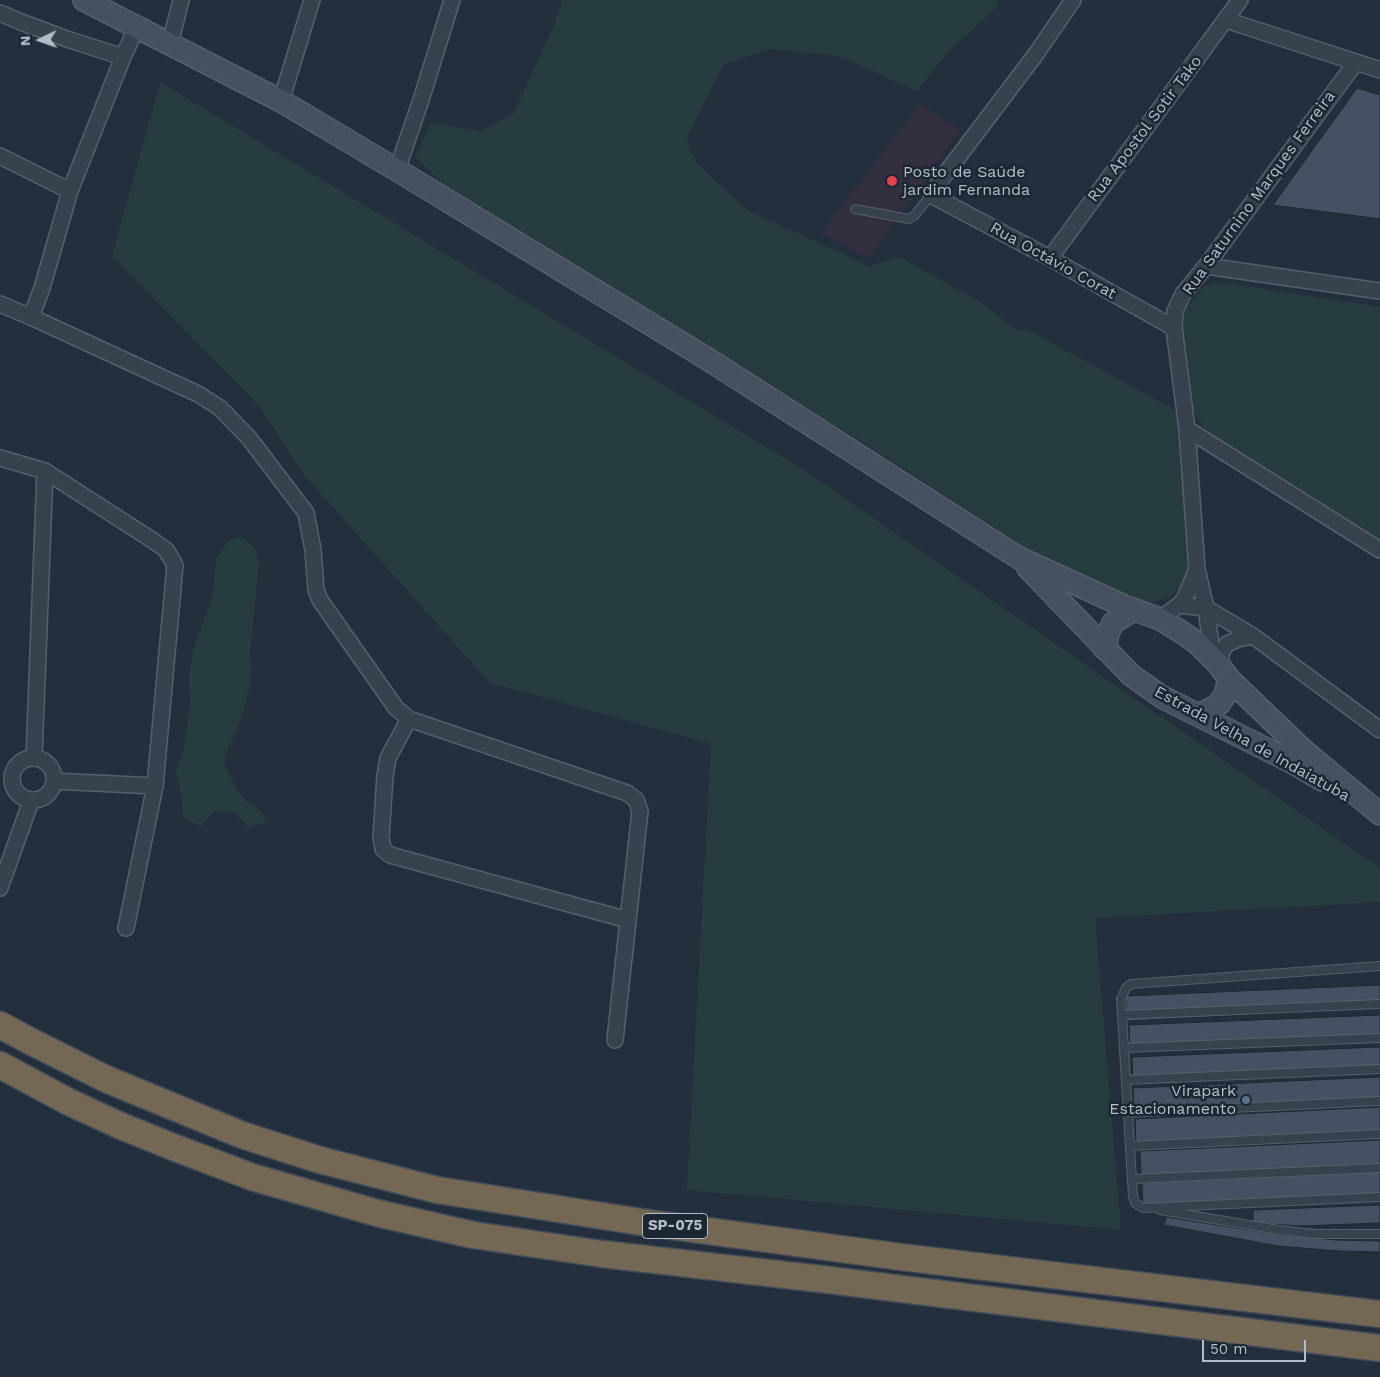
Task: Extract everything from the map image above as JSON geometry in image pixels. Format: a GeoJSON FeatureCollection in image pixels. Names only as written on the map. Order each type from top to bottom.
{"type":"FeatureCollection","features":[{"type":"Feature","properties":{"kind":"highway","name":"SP-075"},"geometry":{"type":"LineString","coordinates":[[0,1025],[106,1079],[242,1135],[320,1160],[437,1190],[641,1222],[891,1256],[1378,1313]]}},
{"type":"Feature","properties":{"kind":"highway","name":"SP-075"},"geometry":{"type":"LineString","coordinates":[[0,1065],[70,1102],[121,1126],[252,1177],[378,1213],[473,1235],[602,1254],[1380,1348]]}},
{"type":"Feature","properties":{"kind":"main road"},"geometry":{"type":"LineString","coordinates":[[84,0],[281,100],[706,358],[1019,558]]}},
{"type":"Feature","properties":{"kind":"main road","name":"Estrada Velha de Indaiatuba"},"geometry":{"type":"LineString","coordinates":[[1019,558],[1133,610],[1160,619],[1190,638],[1303,750],[1380,814]]}},
{"type":"Feature","properties":{"kind":"main road","name":"Estrada Velha de Indaiatuba"},"geometry":{"type":"LineString","coordinates":[[1019,558],[1131,676],[1162,697],[1290,761],[1380,814]]}},
{"type":"Feature","properties":{"kind":"main road"},"geometry":{"type":"LineString","coordinates":[[1105,649],[1112,623],[1133,610]]}},
{"type":"Feature","properties":{"kind":"main road"},"geometry":{"type":"LineString","coordinates":[[1196,714],[1206,712],[1219,704],[1225,695],[1220,668]]}},
{"type":"Feature","properties":{"kind":"street"},"geometry":{"type":"LineString","coordinates":[[170,44],[181,0]]}},
{"type":"Feature","properties":{"kind":"street"},"geometry":{"type":"LineString","coordinates":[[281,100],[312,0]]}},
{"type":"Feature","properties":{"kind":"street"},"geometry":{"type":"LineString","coordinates":[[397,170],[422,100],[452,0]]}},
{"type":"Feature","properties":{"kind":"street"},"geometry":{"type":"LineString","coordinates":[[931,195],[1030,62],[1073,0]]}},
{"type":"Feature","properties":{"kind":"street","name":"Rua Apostol Sotir Tako"},"geometry":{"type":"LineString","coordinates":[[1050,258],[1240,0]]}},
{"type":"Feature","properties":{"kind":"street"},"geometry":{"type":"LineString","coordinates":[[0,13],[67,39],[123,57]]}},
{"type":"Feature","properties":{"kind":"street"},"geometry":{"type":"LineString","coordinates":[[1226,20],[1380,70]]}},
{"type":"Feature","properties":{"kind":"street"},"geometry":{"type":"LineString","coordinates":[[31,317],[42,288],[70,191],[123,57],[137,27]]}},
{"type":"Feature","properties":{"kind":"street","name":"Rua Saturnino Marques Ferreira"},"geometry":{"type":"LineString","coordinates":[[1220,668],[1197,569],[1187,429],[1174,328],[1175,312],[1183,294],[1206,266],[1356,62]]}},
{"type":"Feature","properties":{"kind":"street"},"geometry":{"type":"LineString","coordinates":[[0,156],[70,191]]}},
{"type":"Feature","properties":{"kind":"street","name":"Rua Octávio Corat"},"geometry":{"type":"LineString","coordinates":[[931,195],[1050,258],[1174,328]]}},
{"type":"Feature","properties":{"kind":"street"},"geometry":{"type":"LineString","coordinates":[[1206,266],[1380,291]]}},
{"type":"Feature","properties":{"kind":"street"},"geometry":{"type":"LineString","coordinates":[[0,304],[198,394],[220,408],[249,438],[306,513],[313,550],[316,590],[320,600],[396,708],[409,719],[628,793],[636,800],[640,811],[615,1040]]}},
{"type":"Feature","properties":{"kind":"street"},"geometry":{"type":"LineString","coordinates":[[1187,429],[1380,550]]}},
{"type":"Feature","properties":{"kind":"street"},"geometry":{"type":"LineString","coordinates":[[0,458],[45,471],[166,550],[174,565],[155,786],[126,928]]}},
{"type":"Feature","properties":{"kind":"street"},"geometry":{"type":"LineString","coordinates":[[34,758],[45,471]]}},
{"type":"Feature","properties":{"kind":"street","name":"Rua Saturnino Marques Ferreira"},"geometry":{"type":"LineString","coordinates":[[1179,604],[1185,598],[1197,569]]}},
{"type":"Feature","properties":{"kind":"street"},"geometry":{"type":"LineString","coordinates":[[1160,619],[1179,604],[1206,608],[1253,636],[1380,730]]}},
{"type":"Feature","properties":{"kind":"street"},"geometry":{"type":"LineString","coordinates":[[1220,668],[1222,651],[1227,644],[1238,638],[1253,636]]}},
{"type":"Feature","properties":{"kind":"street"},"geometry":{"type":"LineString","coordinates":[[409,719],[388,758],[381,837],[383,850],[390,855],[628,920]]}},
{"type":"Feature","properties":{"kind":"street"},"geometry":{"type":"LineString","coordinates":[[34,758],[41,759],[51,768],[54,781],[49,793],[44,798],[38,800],[24,799],[14,791],[12,784],[6,777],[21,761],[34,758]]}},
{"type":"Feature","properties":{"kind":"street"},"geometry":{"type":"LineString","coordinates":[[54,781],[155,786]]}},
{"type":"Feature","properties":{"kind":"street"},"geometry":{"type":"LineString","coordinates":[[0,888],[31,800]]}},
{"type":"Feature","properties":{"kind":"lane"},"geometry":{"type":"LineString","coordinates":[[855,209],[909,219],[914,216],[931,195]]}},
{"type":"Feature","properties":{"kind":"lane"},"geometry":{"type":"LineString","coordinates":[[1380,966],[1131,984],[1126,988],[1121,999],[1133,1196],[1135,1203],[1143,1208],[1279,1230],[1313,1234],[1380,1234]]}},
{"type":"Feature","properties":{"kind":"lane"},"geometry":{"type":"LineString","coordinates":[[1122,1014],[1380,1004]]}},
{"type":"Feature","properties":{"kind":"lane"},"geometry":{"type":"LineString","coordinates":[[1124,1048],[1380,1038]]}},
{"type":"Feature","properties":{"kind":"lane"},"geometry":{"type":"LineString","coordinates":[[1126,1080],[1380,1069]]}},
{"type":"Feature","properties":{"kind":"lane"},"geometry":{"type":"LineString","coordinates":[[1128,1113],[1380,1101]]}},
{"type":"Feature","properties":{"kind":"lane"},"geometry":{"type":"LineString","coordinates":[[1130,1146],[1380,1134]]}},
{"type":"Feature","properties":{"kind":"lane"},"geometry":{"type":"LineString","coordinates":[[1132,1179],[1380,1168]]}},
{"type":"Feature","properties":{"kind":"lane"},"geometry":{"type":"LineString","coordinates":[[1143,1208],[1380,1197]]}},
{"type":"Feature","properties":{"kind":"shaded area","name":"Posto de Saúde jardim Fernanda"},"geometry":{"type":"Polygon","coordinates":[[[920,104],[960,130],[868,259],[821,233],[920,104]]]}},
{"type":"Feature","properties":{"kind":"green space"},"geometry":{"type":"Polygon","coordinates":[[[562,0],[998,0],[997,7],[948,52],[917,91],[839,56],[770,49],[723,65],[687,137],[690,150],[699,165],[747,210],[869,266],[899,257],[981,302],[1019,331],[1025,329],[1032,332],[1177,411],[1190,575],[1169,598],[1144,604],[1037,556],[877,451],[461,202],[415,156],[431,123],[479,131],[513,115],[554,25],[562,0]]]}},
{"type":"Feature","properties":{"kind":"green space"},"geometry":{"type":"Polygon","coordinates":[[[160,82],[798,466],[1380,868],[1380,902],[1095,918],[1121,1230],[687,1190],[711,744],[490,683],[304,475],[259,406],[112,256],[160,82]]]}},
{"type":"Feature","properties":{"kind":"green space"},"geometry":{"type":"Polygon","coordinates":[[[1215,283],[1226,283],[1380,307],[1380,541],[1210,433],[1204,428],[1194,413],[1182,320],[1187,308],[1201,289],[1215,283]]]}},
{"type":"Feature","properties":{"kind":"green space"},"geometry":{"type":"Polygon","coordinates":[[[236,538],[244,538],[255,548],[259,565],[250,652],[251,682],[240,722],[227,751],[224,763],[238,791],[247,802],[254,805],[269,820],[249,828],[235,813],[215,811],[201,827],[183,817],[181,794],[176,773],[185,743],[190,698],[189,678],[193,649],[212,598],[216,559],[227,542],[236,538]]]}},
{"type":"Feature","properties":{"kind":"building"},"geometry":{"type":"Polygon","coordinates":[[[1357,88],[1380,95],[1380,219],[1273,205],[1357,88]]]}},
{"type":"Feature","properties":{"kind":"building"},"geometry":{"type":"Polygon","coordinates":[[[1380,985],[1380,1008],[1127,1021],[1126,996],[1380,985]]]}},
{"type":"Feature","properties":{"kind":"building"},"geometry":{"type":"Polygon","coordinates":[[[1380,1015],[1380,1038],[1130,1050],[1129,1025],[1380,1015]]]}},
{"type":"Feature","properties":{"kind":"building"},"geometry":{"type":"Polygon","coordinates":[[[1380,1047],[1380,1070],[1133,1082],[1132,1057],[1380,1047]]]}},
{"type":"Feature","properties":{"kind":"building"},"geometry":{"type":"Polygon","coordinates":[[[1380,1077],[1380,1101],[1134,1113],[1133,1088],[1380,1077]]]}},
{"type":"Feature","properties":{"kind":"building"},"geometry":{"type":"Polygon","coordinates":[[[1380,1107],[1380,1132],[1136,1144],[1135,1119],[1380,1107]]]}},
{"type":"Feature","properties":{"kind":"building"},"geometry":{"type":"Polygon","coordinates":[[[1380,1140],[1380,1164],[1141,1175],[1140,1151],[1380,1140]]]}},
{"type":"Feature","properties":{"kind":"building"},"geometry":{"type":"Polygon","coordinates":[[[1380,1172],[1380,1197],[1143,1208],[1142,1183],[1380,1172]]]}},
{"type":"Feature","properties":{"kind":"building"},"geometry":{"type":"Polygon","coordinates":[[[1380,1205],[1380,1223],[1299,1226],[1253,1223],[1253,1210],[1380,1205]]]}},
{"type":"Feature","properties":{"kind":"building"},"geometry":{"type":"Polygon","coordinates":[[[1166,1217],[1281,1235],[1336,1240],[1380,1241],[1380,1252],[1278,1246],[1164,1225],[1166,1217]]]}},
{"type":"Feature","properties":{"kind":"place","name":"Posto de Saúde jardim Fernanda"},"geometry":{"type":"Point","coordinates":[892,181]}},
{"type":"Feature","properties":{"kind":"place","name":"Virapark Estacionamento"},"geometry":{"type":"Point","coordinates":[1246,1100]}}]}
